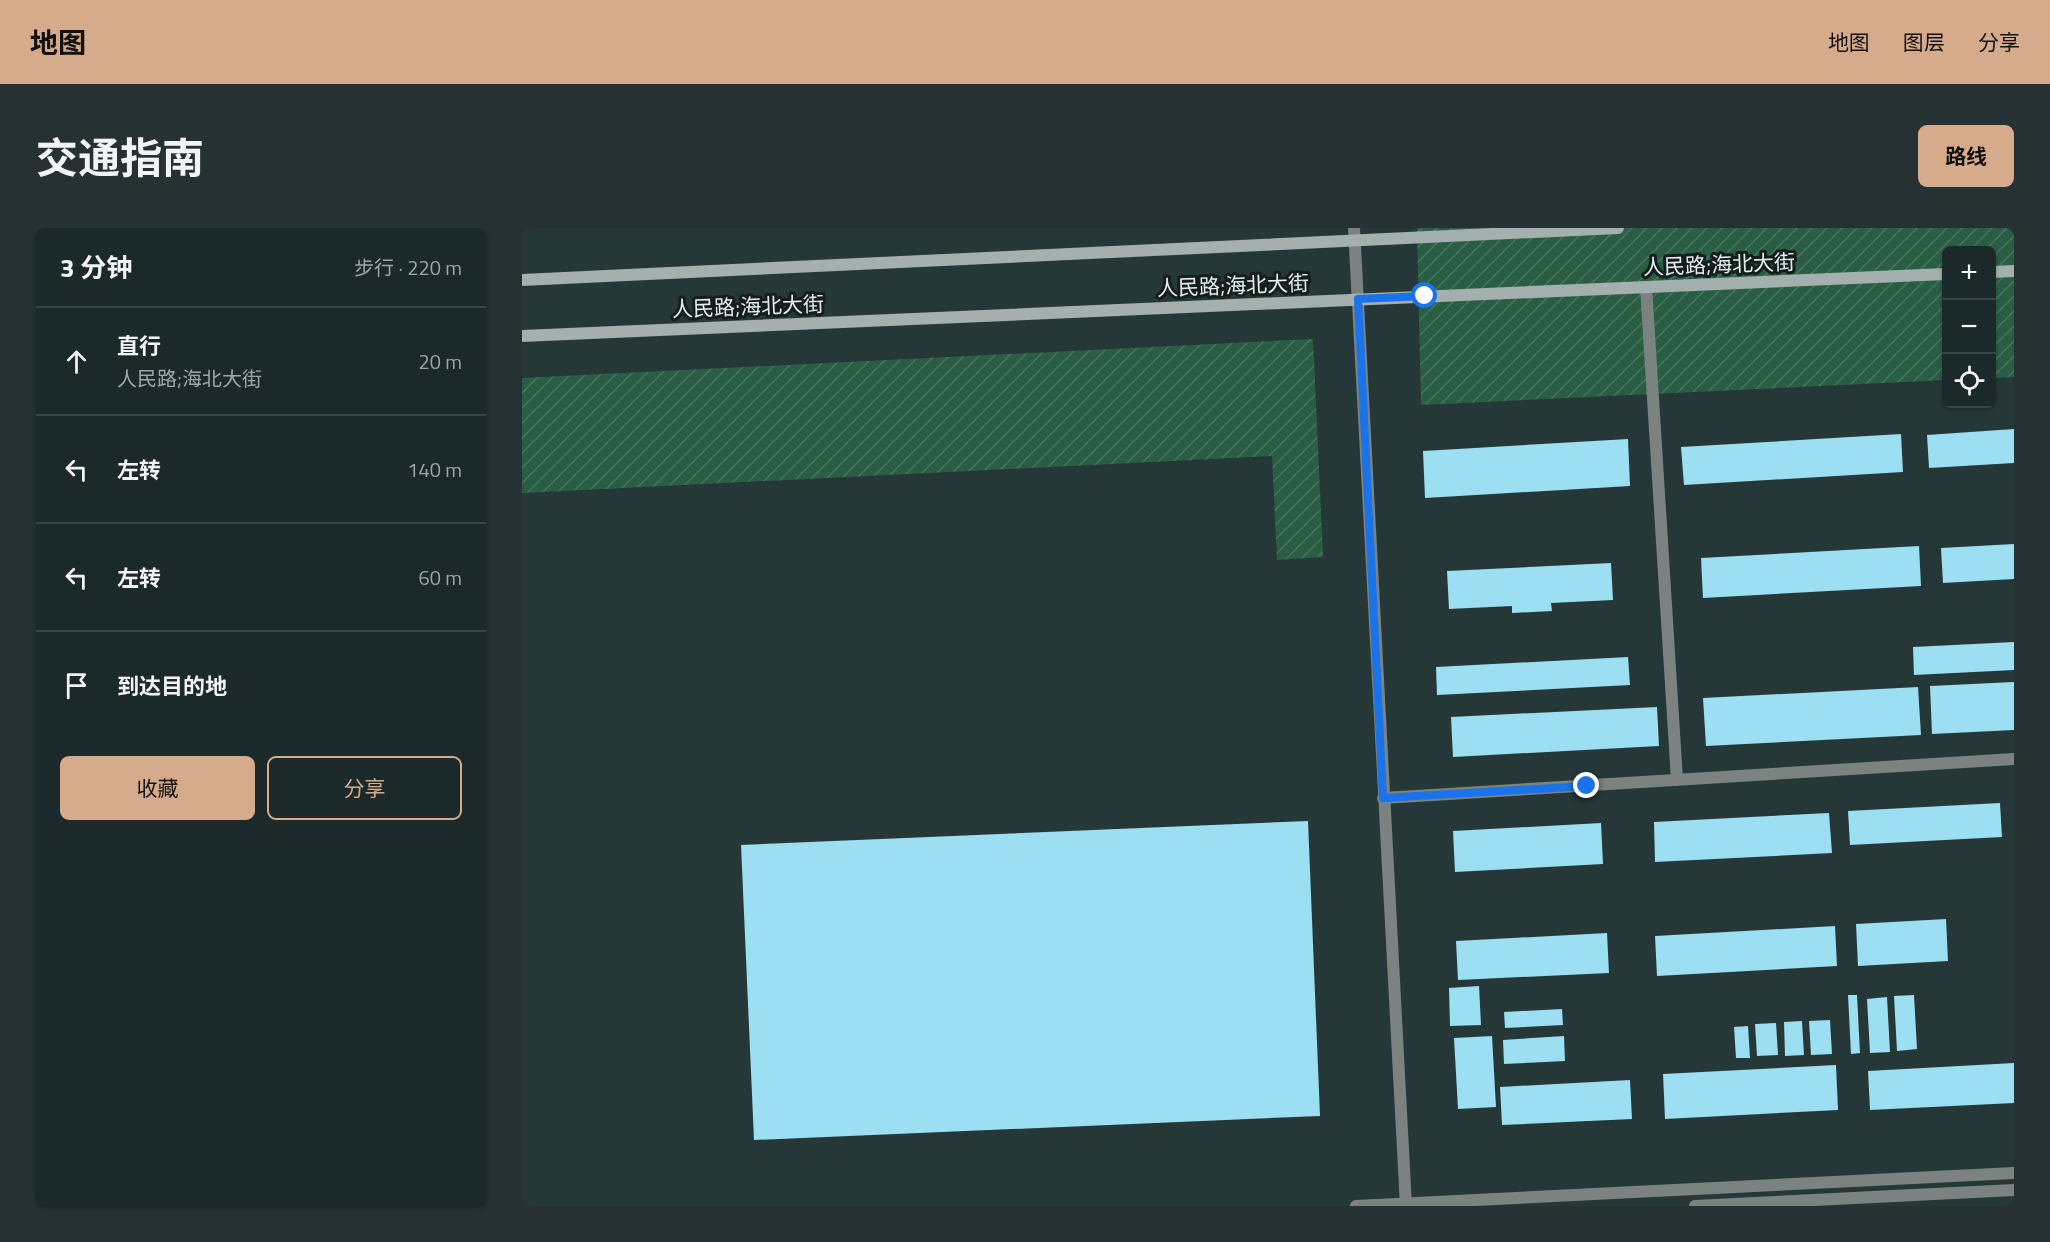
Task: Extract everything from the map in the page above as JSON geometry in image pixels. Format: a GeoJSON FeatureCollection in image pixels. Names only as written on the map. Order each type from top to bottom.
{"type":"FeatureCollection","features":[{"type":"Feature","properties":{"kind":"main road","name":"人民路;海北大街"},"geometry":{"type":"LineString","coordinates":[[522,280],[1354,234],[1618,228]]}},
{"type":"Feature","properties":{"kind":"main road"},"geometry":{"type":"LineString","coordinates":[[1996,272],[2014,271]]}},
{"type":"Feature","properties":{"kind":"main road","name":"人民路;海北大街"},"geometry":{"type":"LineString","coordinates":[[522,336],[1942,274]]}},
{"type":"Feature","properties":{"kind":"street"},"geometry":{"type":"LineString","coordinates":[[1354,234],[1406,1205]]}},
{"type":"Feature","properties":{"kind":"street"},"geometry":{"type":"LineString","coordinates":[[1647,287],[1677,780]]}},
{"type":"Feature","properties":{"kind":"street"},"geometry":{"type":"LineString","coordinates":[[1383,798],[2014,759]]}},
{"type":"Feature","properties":{"kind":"street"},"geometry":{"type":"LineString","coordinates":[[1356,1206],[2014,1173]]}},
{"type":"Feature","properties":{"kind":"street"},"geometry":{"type":"LineString","coordinates":[[1695,1206],[2014,1190]]}},
{"type":"Feature","properties":{"kind":"green space"},"geometry":{"type":"Polygon","coordinates":[[[1417,228],[2014,228],[2014,377],[1996,378],[1996,246],[1942,246],[1942,380],[1421,405],[1417,228]]]}},
{"type":"Feature","properties":{"kind":"green space"},"geometry":{"type":"Polygon","coordinates":[[[1313,339],[1323,557],[1277,560],[1272,456],[522,493],[522,378],[1313,339]]]}},
{"type":"Feature","properties":{"kind":"building"},"geometry":{"type":"Polygon","coordinates":[[[2014,429],[2014,463],[1929,468],[1927,435],[2014,429]]]}},
{"type":"Feature","properties":{"kind":"building"},"geometry":{"type":"Polygon","coordinates":[[[1901,434],[1903,472],[1684,485],[1681,447],[1901,434]]]}},
{"type":"Feature","properties":{"kind":"building"},"geometry":{"type":"Polygon","coordinates":[[[1628,439],[1630,486],[1425,498],[1423,451],[1628,439]]]}},
{"type":"Feature","properties":{"kind":"building"},"geometry":{"type":"Polygon","coordinates":[[[2014,544],[2014,579],[1943,583],[1941,548],[2014,544]]]}},
{"type":"Feature","properties":{"kind":"building"},"geometry":{"type":"Polygon","coordinates":[[[1919,546],[1921,586],[1703,598],[1701,558],[1919,546]]]}},
{"type":"Feature","properties":{"kind":"building"},"geometry":{"type":"Polygon","coordinates":[[[1611,563],[1613,600],[1551,603],[1552,611],[1512,613],[1512,606],[1449,609],[1447,571],[1611,563]]]}},
{"type":"Feature","properties":{"kind":"building"},"geometry":{"type":"Polygon","coordinates":[[[2014,642],[2014,670],[1914,675],[1913,647],[2014,642]]]}},
{"type":"Feature","properties":{"kind":"building"},"geometry":{"type":"Polygon","coordinates":[[[1628,657],[1630,685],[1437,695],[1436,667],[1628,657]]]}},
{"type":"Feature","properties":{"kind":"building"},"geometry":{"type":"Polygon","coordinates":[[[2014,682],[2014,730],[1932,734],[1930,686],[2014,682]]]}},
{"type":"Feature","properties":{"kind":"building"},"geometry":{"type":"Polygon","coordinates":[[[1918,687],[1921,735],[1706,746],[1703,698],[1918,687]]]}},
{"type":"Feature","properties":{"kind":"building"},"geometry":{"type":"Polygon","coordinates":[[[1657,707],[1659,746],[1453,757],[1451,717],[1657,707]]]}},
{"type":"Feature","properties":{"kind":"building"},"geometry":{"type":"Polygon","coordinates":[[[2000,803],[2002,837],[1850,845],[1848,811],[2000,803]]]}},
{"type":"Feature","properties":{"kind":"building"},"geometry":{"type":"Polygon","coordinates":[[[1829,813],[1832,853],[1655,862],[1654,822],[1829,813]]]}},
{"type":"Feature","properties":{"kind":"building"},"geometry":{"type":"Polygon","coordinates":[[[1308,821],[1320,1116],[754,1140],[741,845],[1308,821]]]}},
{"type":"Feature","properties":{"kind":"building"},"geometry":{"type":"Polygon","coordinates":[[[1601,823],[1603,864],[1455,872],[1453,831],[1601,823]]]}},
{"type":"Feature","properties":{"kind":"building"},"geometry":{"type":"Polygon","coordinates":[[[1946,919],[1948,961],[1858,966],[1856,924],[1946,919]]]}},
{"type":"Feature","properties":{"kind":"building"},"geometry":{"type":"Polygon","coordinates":[[[1835,926],[1837,966],[1657,976],[1655,936],[1835,926]]]}},
{"type":"Feature","properties":{"kind":"building"},"geometry":{"type":"Polygon","coordinates":[[[1607,933],[1609,973],[1458,980],[1456,941],[1607,933]]]}},
{"type":"Feature","properties":{"kind":"building"},"geometry":{"type":"Polygon","coordinates":[[[1479,986],[1481,1025],[1450,1026],[1449,988],[1479,986]]]}},
{"type":"Feature","properties":{"kind":"building"},"geometry":{"type":"Polygon","coordinates":[[[1848,995],[1857,995],[1860,1053],[1851,1054],[1848,995]]]}},
{"type":"Feature","properties":{"kind":"building"},"geometry":{"type":"Polygon","coordinates":[[[1914,995],[1917,1049],[1897,1051],[1894,996],[1914,995]]]}},
{"type":"Feature","properties":{"kind":"building"},"geometry":{"type":"Polygon","coordinates":[[[1887,997],[1890,1052],[1870,1053],[1867,999],[1887,997]]]}},
{"type":"Feature","properties":{"kind":"building"},"geometry":{"type":"Polygon","coordinates":[[[1562,1009],[1563,1025],[1505,1028],[1504,1012],[1562,1009]]]}},
{"type":"Feature","properties":{"kind":"building"},"geometry":{"type":"Polygon","coordinates":[[[1830,1020],[1832,1054],[1811,1055],[1809,1021],[1830,1020]]]}},
{"type":"Feature","properties":{"kind":"building"},"geometry":{"type":"Polygon","coordinates":[[[1802,1021],[1804,1055],[1785,1056],[1784,1022],[1802,1021]]]}},
{"type":"Feature","properties":{"kind":"building"},"geometry":{"type":"Polygon","coordinates":[[[1776,1023],[1778,1055],[1757,1056],[1755,1024],[1776,1023]]]}},
{"type":"Feature","properties":{"kind":"building"},"geometry":{"type":"Polygon","coordinates":[[[1748,1026],[1750,1058],[1736,1058],[1734,1027],[1748,1026]]]}},
{"type":"Feature","properties":{"kind":"building"},"geometry":{"type":"Polygon","coordinates":[[[1492,1036],[1496,1107],[1458,1109],[1454,1038],[1492,1036]]]}},
{"type":"Feature","properties":{"kind":"building"},"geometry":{"type":"Polygon","coordinates":[[[1564,1036],[1565,1061],[1504,1064],[1503,1040],[1564,1036]]]}},
{"type":"Feature","properties":{"kind":"building"},"geometry":{"type":"Polygon","coordinates":[[[2014,1063],[2014,1103],[1870,1110],[1868,1071],[2014,1063]]]}},
{"type":"Feature","properties":{"kind":"building"},"geometry":{"type":"Polygon","coordinates":[[[1836,1065],[1838,1110],[1665,1119],[1663,1074],[1836,1065]]]}},
{"type":"Feature","properties":{"kind":"building"},"geometry":{"type":"Polygon","coordinates":[[[1630,1080],[1632,1119],[1502,1125],[1500,1087],[1630,1080]]]}},
{"type":"Feature","properties":{"kind":"route"},"geometry":{"type":"LineString","coordinates":[[1425,296],[1358,299],[1383,798],[1587,786]]}}]}
